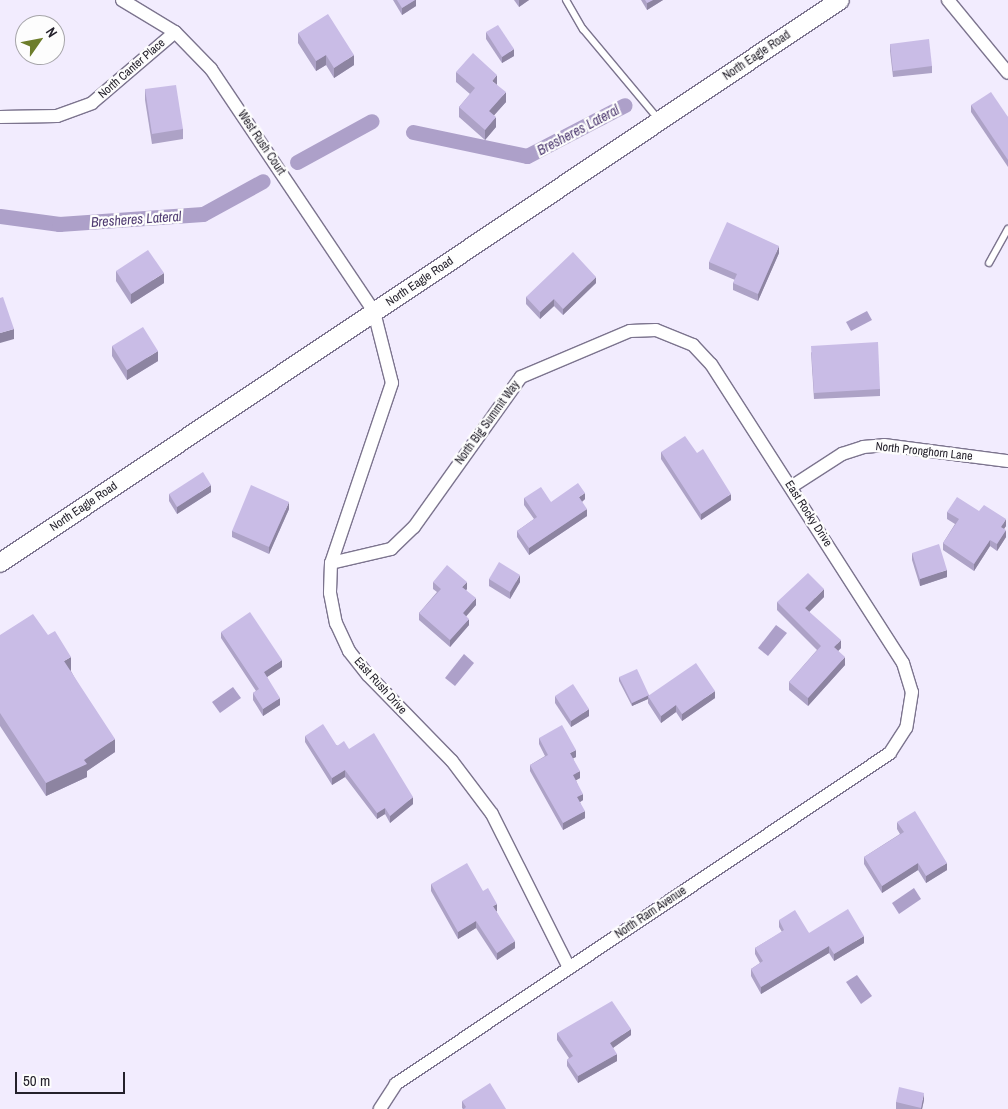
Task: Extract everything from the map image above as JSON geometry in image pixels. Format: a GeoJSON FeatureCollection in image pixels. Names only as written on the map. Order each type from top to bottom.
{"type":"FeatureCollection","features":[{"type":"Feature","properties":{"kind":"main road","name":"North Eagle Road"},"geometry":{"type":"LineString","coordinates":[[0,563],[840,0]]}},
{"type":"Feature","properties":{"kind":"street","name":"West Rush Court"},"geometry":{"type":"LineString","coordinates":[[122,0],[174,32],[221,82],[374,312]]}},
{"type":"Feature","properties":{"kind":"street"},"geometry":{"type":"LineString","coordinates":[[948,0],[1008,73]]}},
{"type":"Feature","properties":{"kind":"street","name":"North Canter Place"},"geometry":{"type":"LineString","coordinates":[[0,117],[57,116],[92,103],[174,32]]}},
{"type":"Feature","properties":{"kind":"street","name":"East Rush Drive"},"geometry":{"type":"LineString","coordinates":[[374,312],[392,382],[331,563],[331,601],[349,651],[478,793],[516,858],[569,968]]}},
{"type":"Feature","properties":{"kind":"street","name":"North Big Summit Way"},"geometry":{"type":"LineString","coordinates":[[331,563],[391,548],[414,526],[521,377],[630,331],[656,330],[675,335]]}},
{"type":"Feature","properties":{"kind":"street","name":"East Rocky Drive"},"geometry":{"type":"LineString","coordinates":[[675,335],[711,364],[903,663],[912,692],[911,709]]}},
{"type":"Feature","properties":{"kind":"street","name":"North Pronghorn Lane"},"geometry":{"type":"LineString","coordinates":[[790,487],[842,454],[863,447],[884,445],[1008,461]]}},
{"type":"Feature","properties":{"kind":"street","name":"North Ram Avenue"},"geometry":{"type":"LineString","coordinates":[[380,1109],[396,1084],[890,754],[906,728],[911,709]]}},
{"type":"Feature","properties":{"kind":"lane"},"geometry":{"type":"LineString","coordinates":[[566,0],[583,29],[660,121]]}},
{"type":"Feature","properties":{"kind":"lane"},"geometry":{"type":"LineString","coordinates":[[989,263],[1008,229]]}},
{"type":"Feature","properties":{"kind":"shaded area"},"geometry":{"type":"Polygon","coordinates":[[[867,311],[872,320],[851,331],[846,322],[867,311]]]}},
{"type":"Feature","properties":{"kind":"shaded area"},"geometry":{"type":"Polygon","coordinates":[[[776,625],[787,633],[768,656],[758,648],[776,625]]]}},
{"type":"Feature","properties":{"kind":"shaded area"},"geometry":{"type":"Polygon","coordinates":[[[464,654],[474,663],[455,686],[445,678],[464,654]]]}},
{"type":"Feature","properties":{"kind":"shaded area"},"geometry":{"type":"Polygon","coordinates":[[[233,687],[241,698],[220,713],[212,702],[233,687]]]}},
{"type":"Feature","properties":{"kind":"shaded area"},"geometry":{"type":"Polygon","coordinates":[[[914,888],[921,899],[899,914],[892,903],[914,888]]]}},
{"type":"Feature","properties":{"kind":"shaded area"},"geometry":{"type":"Polygon","coordinates":[[[857,975],[872,996],[861,1004],[846,982],[857,975]]]}},
{"type":"Feature","properties":{"kind":"building"},"geometry":{"type":"Polygon","coordinates":[[[397,0],[415,0],[402,8],[397,0]]]}},
{"type":"Feature","properties":{"kind":"building"},"geometry":{"type":"Polygon","coordinates":[[[328,14],[354,55],[334,68],[326,55],[316,61],[298,33],[328,14]]]}},
{"type":"Feature","properties":{"kind":"building"},"geometry":{"type":"Polygon","coordinates":[[[498,25],[514,49],[502,57],[486,32],[498,25]]]}},
{"type":"Feature","properties":{"kind":"building"},"geometry":{"type":"Polygon","coordinates":[[[929,39],[932,66],[893,71],[890,44],[929,39]]]}},
{"type":"Feature","properties":{"kind":"building"},"geometry":{"type":"Polygon","coordinates":[[[473,53],[497,75],[492,81],[506,92],[489,111],[496,117],[485,130],[459,107],[475,88],[456,72],[473,53]]]}},
{"type":"Feature","properties":{"kind":"building"},"geometry":{"type":"Polygon","coordinates":[[[176,85],[183,129],[152,134],[145,89],[176,85]]]}},
{"type":"Feature","properties":{"kind":"building"},"geometry":{"type":"Polygon","coordinates":[[[991,92],[1008,117],[1008,160],[971,105],[991,92]]]}},
{"type":"Feature","properties":{"kind":"building"},"geometry":{"type":"Polygon","coordinates":[[[727,222],[779,246],[758,294],[733,283],[737,274],[709,262],[727,222]]]}},
{"type":"Feature","properties":{"kind":"building"},"geometry":{"type":"Polygon","coordinates":[[[148,250],[164,273],[131,294],[116,271],[148,250]]]}},
{"type":"Feature","properties":{"kind":"building"},"geometry":{"type":"Polygon","coordinates":[[[573,252],[596,277],[563,309],[554,299],[540,312],[526,297],[573,252]]]}},
{"type":"Feature","properties":{"kind":"building"},"geometry":{"type":"Polygon","coordinates":[[[3,297],[14,329],[0,333],[0,298],[3,297]]]}},
{"type":"Feature","properties":{"kind":"building"},"geometry":{"type":"Polygon","coordinates":[[[143,327],[158,351],[127,370],[112,346],[143,327]]]}},
{"type":"Feature","properties":{"kind":"building"},"geometry":{"type":"Polygon","coordinates":[[[878,342],[880,389],[814,393],[811,346],[878,342]]]}},
{"type":"Feature","properties":{"kind":"building"},"geometry":{"type":"Polygon","coordinates":[[[685,436],[697,453],[703,449],[731,494],[701,514],[661,452],[685,436]]]}},
{"type":"Feature","properties":{"kind":"building"},"geometry":{"type":"Polygon","coordinates":[[[203,472],[211,485],[177,507],[169,494],[203,472]]]}},
{"type":"Feature","properties":{"kind":"building"},"geometry":{"type":"Polygon","coordinates":[[[578,483],[585,493],[579,497],[587,509],[529,548],[517,531],[537,517],[524,498],[541,487],[551,502],[578,483]]]}},
{"type":"Feature","properties":{"kind":"building"},"geometry":{"type":"Polygon","coordinates":[[[251,485],[289,502],[269,547],[232,531],[251,485]]]}},
{"type":"Feature","properties":{"kind":"building"},"geometry":{"type":"Polygon","coordinates":[[[957,497],[979,511],[984,505],[1006,519],[1001,527],[1006,530],[997,544],[990,540],[974,564],[943,543],[959,519],[947,512],[957,497]]]}},
{"type":"Feature","properties":{"kind":"building"},"geometry":{"type":"Polygon","coordinates":[[[939,544],[947,570],[920,579],[912,553],[939,544]]]}},
{"type":"Feature","properties":{"kind":"building"},"geometry":{"type":"Polygon","coordinates":[[[499,562],[520,575],[510,592],[489,579],[499,562]]]}},
{"type":"Feature","properties":{"kind":"building"},"geometry":{"type":"Polygon","coordinates":[[[447,565],[467,582],[462,587],[476,598],[463,613],[469,619],[450,640],[419,613],[441,589],[433,582],[447,565]]]}},
{"type":"Feature","properties":{"kind":"building"},"geometry":{"type":"Polygon","coordinates":[[[808,573],[824,589],[805,608],[841,640],[834,647],[845,657],[808,698],[789,682],[821,646],[777,602],[808,573]]]}},
{"type":"Feature","properties":{"kind":"building"},"geometry":{"type":"Polygon","coordinates":[[[250,612],[282,660],[264,672],[280,698],[263,709],[253,693],[259,689],[221,632],[250,612]]]}},
{"type":"Feature","properties":{"kind":"building"},"geometry":{"type":"Polygon","coordinates":[[[33,614],[48,635],[55,631],[71,657],[64,661],[115,739],[84,760],[87,764],[46,783],[0,713],[0,635],[33,614]]]}},
{"type":"Feature","properties":{"kind":"building"},"geometry":{"type":"Polygon","coordinates":[[[696,663],[715,691],[682,714],[676,705],[661,716],[648,696],[696,663]]]}},
{"type":"Feature","properties":{"kind":"building"},"geometry":{"type":"Polygon","coordinates":[[[637,669],[649,695],[632,703],[619,677],[637,669]]]}},
{"type":"Feature","properties":{"kind":"building"},"geometry":{"type":"Polygon","coordinates":[[[573,684],[589,709],[571,721],[555,696],[573,684]]]}},
{"type":"Feature","properties":{"kind":"building"},"geometry":{"type":"Polygon","coordinates":[[[323,724],[337,746],[344,741],[349,749],[374,733],[413,797],[390,816],[385,808],[377,813],[345,770],[332,778],[305,736],[323,724]]]}},
{"type":"Feature","properties":{"kind":"building"},"geometry":{"type":"Polygon","coordinates":[[[562,725],[576,750],[570,753],[580,771],[573,775],[583,794],[577,797],[585,811],[563,823],[530,765],[548,755],[539,738],[562,725]]]}},
{"type":"Feature","properties":{"kind":"building"},"geometry":{"type":"Polygon","coordinates":[[[915,811],[947,863],[926,876],[918,863],[882,886],[864,857],[904,832],[897,822],[915,811]]]}},
{"type":"Feature","properties":{"kind":"building"},"geometry":{"type":"Polygon","coordinates":[[[467,863],[483,891],[488,888],[497,904],[493,906],[515,941],[497,953],[476,921],[458,932],[431,884],[467,863]]]}},
{"type":"Feature","properties":{"kind":"building"},"geometry":{"type":"Polygon","coordinates":[[[848,909],[864,936],[834,954],[829,946],[761,987],[751,969],[763,961],[755,948],[784,930],[779,920],[795,910],[809,933],[848,909]]]}},
{"type":"Feature","properties":{"kind":"building"},"geometry":{"type":"Polygon","coordinates":[[[612,1001],[631,1029],[610,1043],[617,1054],[578,1076],[567,1060],[573,1056],[557,1033],[612,1001]]]}},
{"type":"Feature","properties":{"kind":"building"},"geometry":{"type":"Polygon","coordinates":[[[490,1083],[506,1109],[464,1109],[466,1107],[462,1101],[490,1083]]]}},
{"type":"Feature","properties":{"kind":"building"},"geometry":{"type":"Polygon","coordinates":[[[899,1087],[924,1093],[921,1108],[896,1102],[899,1087]]]}},
{"type":"Feature","properties":{"kind":"waterway","name":"Bresheres Lateral"},"geometry":{"type":"LineString","coordinates":[[413,132],[527,156],[625,105]]}},
{"type":"Feature","properties":{"kind":"waterway","name":"Bresheres Lateral"},"geometry":{"type":"LineString","coordinates":[[297,162],[372,121]]}},
{"type":"Feature","properties":{"kind":"waterway","name":"Bresheres Lateral"},"geometry":{"type":"LineString","coordinates":[[0,216],[59,224],[203,214],[263,181]]}}]}
